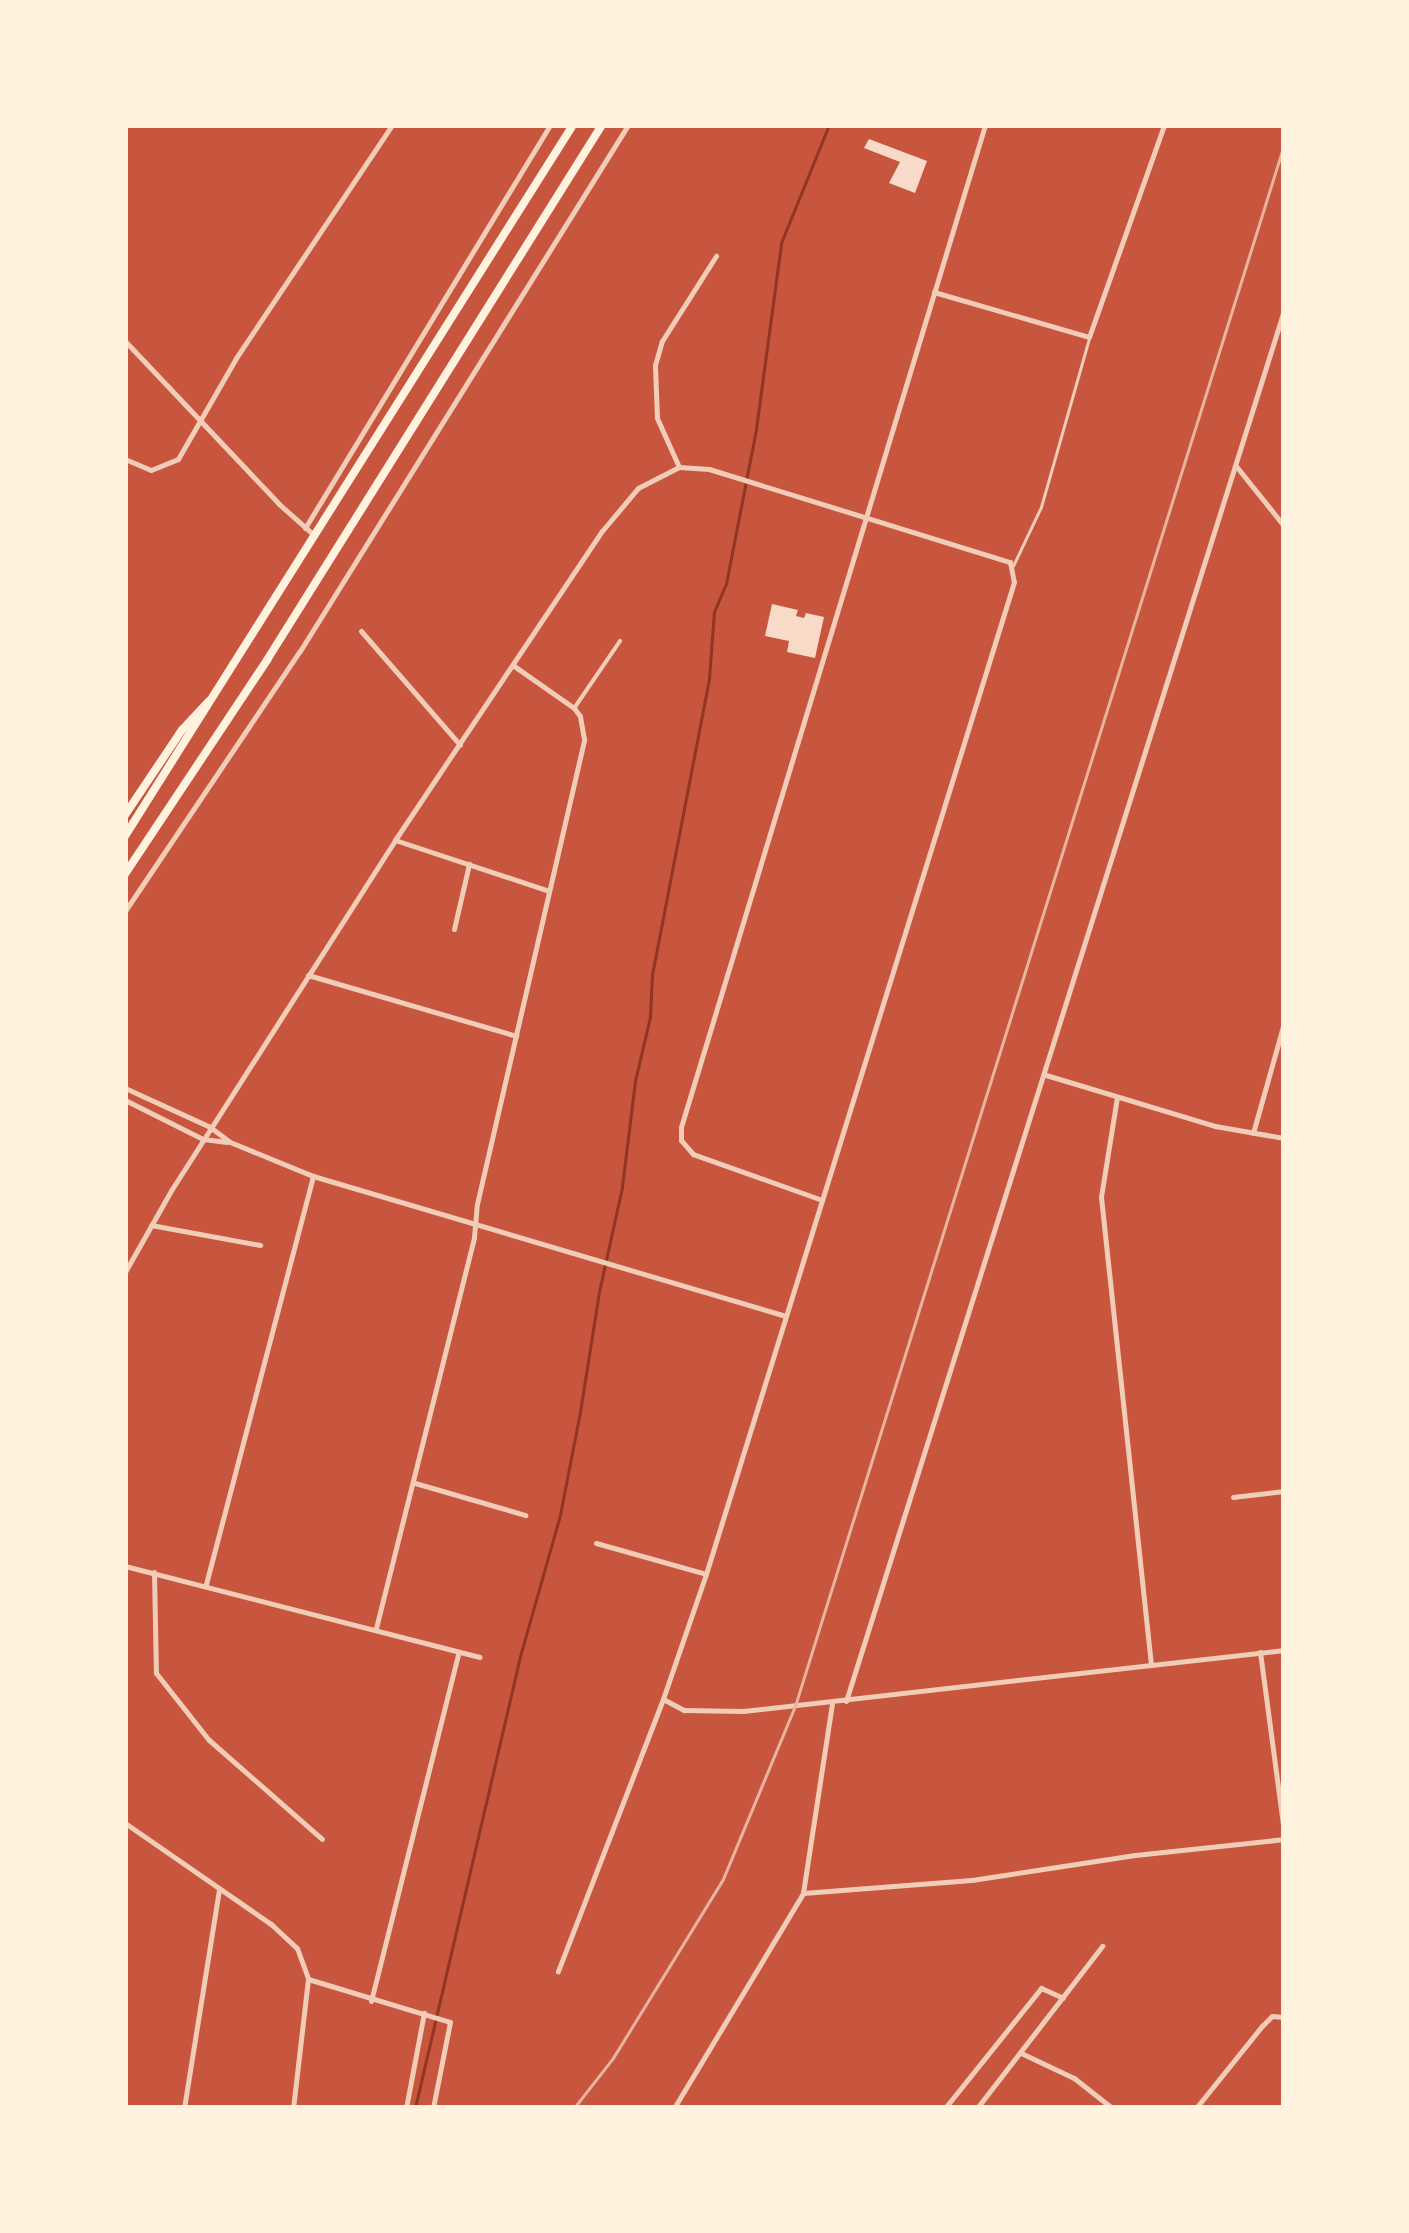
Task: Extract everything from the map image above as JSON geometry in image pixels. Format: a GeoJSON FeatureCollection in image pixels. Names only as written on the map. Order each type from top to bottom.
{"type":"FeatureCollection","features":[{"type":"Feature","properties":{"kind":"highway"},"geometry":{"type":"LineString","coordinates":[[125,836],[317,538],[573,125]]}},
{"type":"Feature","properties":{"kind":"highway"},"geometry":{"type":"LineString","coordinates":[[125,874],[267,660],[602,125]]}},
{"type":"Feature","properties":{"kind":"highway"},"geometry":{"type":"LineString","coordinates":[[125,815],[182,730],[222,686]]}},
{"type":"Feature","properties":{"kind":"street"},"geometry":{"type":"LineString","coordinates":[[125,459],[152,470],[172,464],[188,445],[198,419],[392,125]]}},
{"type":"Feature","properties":{"kind":"street"},"geometry":{"type":"LineString","coordinates":[[305,528],[550,125]]}},
{"type":"Feature","properties":{"kind":"street"},"geometry":{"type":"LineString","coordinates":[[125,912],[300,651],[628,125]]}},
{"type":"Feature","properties":{"kind":"street"},"geometry":{"type":"LineString","coordinates":[[822,1200],[693,1154],[681,1140],[681,1128],[864,514],[986,125]]}},
{"type":"Feature","properties":{"kind":"street"},"geometry":{"type":"LineString","coordinates":[[934,292],[1090,337],[1164,125]]}},
{"type":"Feature","properties":{"kind":"street"},"geometry":{"type":"LineString","coordinates":[[679,467],[657,418],[655,365],[662,341],[716,256]]}},
{"type":"Feature","properties":{"kind":"street"},"geometry":{"type":"LineString","coordinates":[[846,1701],[1284,310]]}},
{"type":"Feature","properties":{"kind":"street"},"geometry":{"type":"LineString","coordinates":[[125,341],[317,538]]}},
{"type":"Feature","properties":{"kind":"street"},"geometry":{"type":"LineString","coordinates":[[1234,465],[1284,526]]}},
{"type":"Feature","properties":{"kind":"street"},"geometry":{"type":"LineString","coordinates":[[125,1272],[203,1139],[395,840],[619,508],[645,482],[679,467],[738,476],[994,554],[1012,566],[1014,582],[706,1574],[558,1972]]}},
{"type":"Feature","properties":{"kind":"street"},"geometry":{"type":"LineString","coordinates":[[361,631],[460,746]]}},
{"type":"Feature","properties":{"kind":"street"},"geometry":{"type":"LineString","coordinates":[[574,708],[620,641]]}},
{"type":"Feature","properties":{"kind":"street"},"geometry":{"type":"LineString","coordinates":[[376,1628],[415,1483],[584,740],[582,722],[574,708],[514,666]]}},
{"type":"Feature","properties":{"kind":"street"},"geometry":{"type":"LineString","coordinates":[[395,840],[550,891]]}},
{"type":"Feature","properties":{"kind":"street"},"geometry":{"type":"LineString","coordinates":[[454,929],[469,864]]}},
{"type":"Feature","properties":{"kind":"street"},"geometry":{"type":"LineString","coordinates":[[308,975],[517,1036]]}},
{"type":"Feature","properties":{"kind":"street"},"geometry":{"type":"LineString","coordinates":[[1253,1132],[1284,1023]]}},
{"type":"Feature","properties":{"kind":"street"},"geometry":{"type":"LineString","coordinates":[[1046,1074],[1117,1097],[1284,1138]]}},
{"type":"Feature","properties":{"kind":"street"},"geometry":{"type":"LineString","coordinates":[[125,1088],[210,1128],[230,1142],[313,1176],[786,1316]]}},
{"type":"Feature","properties":{"kind":"street"},"geometry":{"type":"LineString","coordinates":[[1117,1097],[1101,1197],[1151,1665]]}},
{"type":"Feature","properties":{"kind":"street"},"geometry":{"type":"LineString","coordinates":[[125,1100],[203,1139],[230,1142]]}},
{"type":"Feature","properties":{"kind":"street"},"geometry":{"type":"LineString","coordinates":[[206,1584],[313,1176]]}},
{"type":"Feature","properties":{"kind":"street"},"geometry":{"type":"LineString","coordinates":[[151,1224],[260,1245]]}},
{"type":"Feature","properties":{"kind":"street"},"geometry":{"type":"LineString","coordinates":[[415,1483],[525,1516]]}},
{"type":"Feature","properties":{"kind":"street"},"geometry":{"type":"LineString","coordinates":[[1233,1497],[1284,1491]]}},
{"type":"Feature","properties":{"kind":"street"},"geometry":{"type":"LineString","coordinates":[[596,1543],[706,1574]]}},
{"type":"Feature","properties":{"kind":"street"},"geometry":{"type":"LineString","coordinates":[[125,1566],[480,1657]]}},
{"type":"Feature","properties":{"kind":"street"},"geometry":{"type":"LineString","coordinates":[[154,1572],[156,1673],[198,1720],[209,1740],[322,1839]]}},
{"type":"Feature","properties":{"kind":"street"},"geometry":{"type":"LineString","coordinates":[[663,1698],[684,1710],[704,1712],[846,1701],[1284,1650]]}},
{"type":"Feature","properties":{"kind":"street"},"geometry":{"type":"LineString","coordinates":[[1260,1652],[1284,1831]]}},
{"type":"Feature","properties":{"kind":"street"},"geometry":{"type":"LineString","coordinates":[[371,2001],[458,1654]]}},
{"type":"Feature","properties":{"kind":"street"},"geometry":{"type":"LineString","coordinates":[[674,2108],[803,1893],[832,1702]]}},
{"type":"Feature","properties":{"kind":"street"},"geometry":{"type":"LineString","coordinates":[[125,1822],[297,1948],[308,1979],[293,2108]]}},
{"type":"Feature","properties":{"kind":"street"},"geometry":{"type":"LineString","coordinates":[[803,1893],[972,1880],[1135,1855],[1284,1839]]}},
{"type":"Feature","properties":{"kind":"street"},"geometry":{"type":"LineString","coordinates":[[184,2108],[218,1890]]}},
{"type":"Feature","properties":{"kind":"street"},"geometry":{"type":"LineString","coordinates":[[977,2108],[1102,1946]]}},
{"type":"Feature","properties":{"kind":"street"},"geometry":{"type":"LineString","coordinates":[[308,1979],[450,2022],[433,2108]]}},
{"type":"Feature","properties":{"kind":"street"},"geometry":{"type":"LineString","coordinates":[[946,2108],[1041,1988],[1063,1998]]}},
{"type":"Feature","properties":{"kind":"street"},"geometry":{"type":"LineString","coordinates":[[406,2108],[424,2013]]}},
{"type":"Feature","properties":{"kind":"street"},"geometry":{"type":"LineString","coordinates":[[1196,2108],[1262,2026],[1272,2016],[1284,2017]]}},
{"type":"Feature","properties":{"kind":"street"},"geometry":{"type":"LineString","coordinates":[[1021,2053],[1074,2078],[1112,2108]]}},
{"type":"Feature","properties":{"kind":"lane"},"geometry":{"type":"LineString","coordinates":[[1012,566],[1042,506],[1090,337]]}},
{"type":"Feature","properties":{"kind":"building"},"geometry":{"type":"Polygon","coordinates":[[[869,139],[927,161],[915,193],[889,183],[900,162],[864,148],[869,139]]]}},
{"type":"Feature","properties":{"kind":"building"},"geometry":{"type":"Polygon","coordinates":[[[772,604],[798,610],[796,616],[804,618],[806,613],[824,617],[815,658],[787,652],[789,641],[765,636],[772,604]]]}},
{"type":"Feature","properties":{"kind":"waterway"},"geometry":{"type":"LineString","coordinates":[[415,2108],[521,1653],[560,1515],[599,1292],[622,1187],[635,1081],[650,1017],[652,975],[709,678],[714,612],[726,584],[756,429],[781,243],[829,125]]}},
{"type":"Feature","properties":{"kind":"railway"},"geometry":{"type":"LineString","coordinates":[[574,2108],[613,2058],[723,1879],[795,1706],[1284,145]]}}]}
